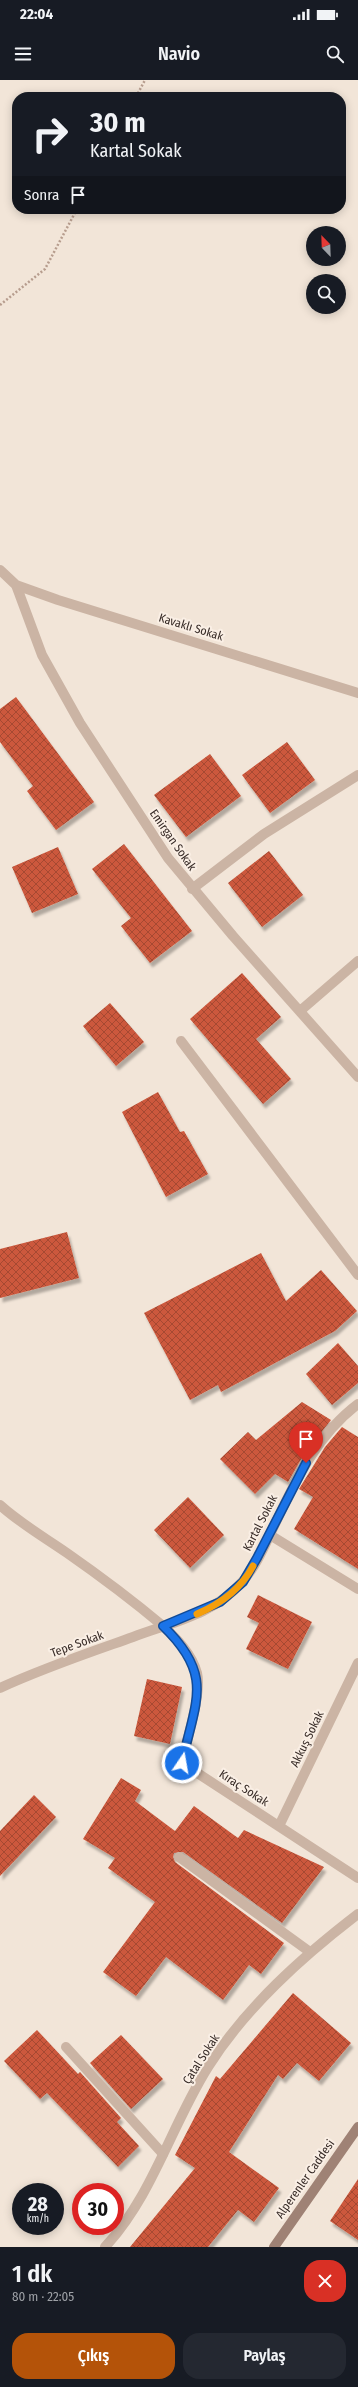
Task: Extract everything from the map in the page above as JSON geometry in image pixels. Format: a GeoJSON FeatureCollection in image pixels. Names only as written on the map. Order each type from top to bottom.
{"type":"FeatureCollection","features":[{"type":"Feature","properties":{"kind":"street"},"geometry":{"type":"LineString","coordinates":[[0,570],[16,585]]}},
{"type":"Feature","properties":{"kind":"street","name":"Kavaklı Sokak"},"geometry":{"type":"LineString","coordinates":[[16,585],[358,693]]}},
{"type":"Feature","properties":{"kind":"street","name":"Emirgan Sokak"},"geometry":{"type":"LineString","coordinates":[[16,585],[42,655],[80,723],[168,858],[192,889],[358,1077]]}},
{"type":"Feature","properties":{"kind":"street"},"geometry":{"type":"LineString","coordinates":[[192,889],[264,834],[358,775]]}},
{"type":"Feature","properties":{"kind":"street"},"geometry":{"type":"LineString","coordinates":[[300,1011],[358,961]]}},
{"type":"Feature","properties":{"kind":"street"},"geometry":{"type":"LineString","coordinates":[[181,1042],[358,1275]]}},
{"type":"Feature","properties":{"kind":"street","name":"Kartal Sokak"},"geometry":{"type":"LineString","coordinates":[[163,1626],[208,1609],[233,1592],[251,1570],[306,1463],[328,1432],[358,1404]]}},
{"type":"Feature","properties":{"kind":"street"},"geometry":{"type":"LineString","coordinates":[[0,1505],[31,1531],[66,1552],[125,1594],[163,1626]]}},
{"type":"Feature","properties":{"kind":"street"},"geometry":{"type":"LineString","coordinates":[[270,1535],[358,1589]]}},
{"type":"Feature","properties":{"kind":"street","name":"Tepe Sokak"},"geometry":{"type":"LineString","coordinates":[[0,1688],[46,1669],[163,1626]]}},
{"type":"Feature","properties":{"kind":"street","name":"Kıraç Sokak"},"geometry":{"type":"LineString","coordinates":[[163,1626],[188,1654],[196,1673],[198,1686],[182,1763],[358,1878]]}},
{"type":"Feature","properties":{"kind":"street","name":"Akkuş Sokak"},"geometry":{"type":"LineString","coordinates":[[279,1826],[358,1663]]}},
{"type":"Feature","properties":{"kind":"street"},"geometry":{"type":"LineString","coordinates":[[179,1858],[310,1952]]}},
{"type":"Feature","properties":{"kind":"street","name":"Çatal Sokak"},"geometry":{"type":"LineString","coordinates":[[105,2247],[118,2232],[144,2194],[208,2067],[226,2043],[269,1992],[310,1952],[358,1914]]}},
{"type":"Feature","properties":{"kind":"street"},"geometry":{"type":"LineString","coordinates":[[66,2047],[164,2154]]}},
{"type":"Feature","properties":{"kind":"street","name":"Alperenler Caddesi"},"geometry":{"type":"LineString","coordinates":[[274,2247],[358,2127]]}},
{"type":"Feature","properties":{"kind":"path"},"geometry":{"type":"LineString","coordinates":[[139,92],[145,80]]}},
{"type":"Feature","properties":{"kind":"path"},"geometry":{"type":"LineString","coordinates":[[0,305],[45,269],[74,214]]}},
{"type":"Feature","properties":{"kind":"building"},"geometry":{"type":"Polygon","coordinates":[[[16,697],[94,802],[56,830],[27,791],[33,786],[0,742],[0,709],[16,697]]]}},
{"type":"Feature","properties":{"kind":"building"},"geometry":{"type":"Polygon","coordinates":[[[287,742],[315,780],[270,813],[242,775],[287,742]]]}},
{"type":"Feature","properties":{"kind":"building"},"geometry":{"type":"Polygon","coordinates":[[[210,754],[241,796],[186,837],[154,795],[210,754]]]}},
{"type":"Feature","properties":{"kind":"building"},"geometry":{"type":"Polygon","coordinates":[[[124,844],[192,931],[150,963],[121,926],[131,918],[92,869],[124,844]]]}},
{"type":"Feature","properties":{"kind":"building"},"geometry":{"type":"Polygon","coordinates":[[[58,847],[78,894],[32,913],[12,867],[58,847]]]}},
{"type":"Feature","properties":{"kind":"building"},"geometry":{"type":"Polygon","coordinates":[[[269,851],[303,895],[262,927],[228,883],[269,851]]]}},
{"type":"Feature","properties":{"kind":"building"},"geometry":{"type":"Polygon","coordinates":[[[242,973],[281,1017],[256,1039],[291,1079],[263,1104],[190,1019],[242,973]]]}},
{"type":"Feature","properties":{"kind":"building"},"geometry":{"type":"Polygon","coordinates":[[[110,1003],[144,1042],[116,1066],[83,1026],[110,1003]]]}},
{"type":"Feature","properties":{"kind":"building"},"geometry":{"type":"Polygon","coordinates":[[[158,1092],[180,1132],[184,1131],[208,1174],[166,1197],[122,1112],[158,1092]]]}},
{"type":"Feature","properties":{"kind":"building"},"geometry":{"type":"Polygon","coordinates":[[[67,1232],[79,1278],[0,1298],[0,1249],[67,1232]]]}},
{"type":"Feature","properties":{"kind":"building"},"geometry":{"type":"Polygon","coordinates":[[[261,1253],[286,1301],[321,1270],[357,1311],[335,1331],[221,1392],[218,1385],[190,1400],[144,1313],[261,1253]]]}},
{"type":"Feature","properties":{"kind":"building"},"geometry":{"type":"Polygon","coordinates":[[[338,1343],[358,1366],[358,1383],[332,1405],[306,1374],[338,1343]]]}},
{"type":"Feature","properties":{"kind":"building"},"geometry":{"type":"Polygon","coordinates":[[[302,1402],[331,1420],[304,1454],[288,1482],[275,1474],[255,1494],[220,1459],[248,1432],[256,1440],[302,1402]]]}},
{"type":"Feature","properties":{"kind":"building"},"geometry":{"type":"Polygon","coordinates":[[[342,1427],[358,1437],[358,1569],[294,1529],[313,1497],[299,1489],[325,1447],[342,1427]]]}},
{"type":"Feature","properties":{"kind":"building"},"geometry":{"type":"Polygon","coordinates":[[[188,1497],[224,1535],[190,1568],[154,1530],[188,1497]]]}},
{"type":"Feature","properties":{"kind":"building"},"geometry":{"type":"Polygon","coordinates":[[[258,1595],[312,1622],[288,1669],[246,1649],[259,1623],[247,1617],[258,1595]]]}},
{"type":"Feature","properties":{"kind":"building"},"geometry":{"type":"Polygon","coordinates":[[[147,1679],[182,1687],[170,1744],[134,1736],[147,1679]]]}},
{"type":"Feature","properties":{"kind":"building"},"geometry":{"type":"Polygon","coordinates":[[[121,1778],[141,1790],[135,1801],[175,1831],[194,1806],[238,1838],[244,1830],[324,1867],[282,1923],[183,1852],[174,1853],[173,1857],[175,1862],[284,1943],[261,1974],[249,1965],[223,2000],[166,1957],[136,1996],[103,1972],[155,1902],[108,1868],[115,1858],[83,1839],[121,1778]]]}},
{"type":"Feature","properties":{"kind":"building"},"geometry":{"type":"Polygon","coordinates":[[[34,1795],[56,1817],[0,1876],[0,1831],[34,1795]]]}},
{"type":"Feature","properties":{"kind":"building"},"geometry":{"type":"Polygon","coordinates":[[[293,1993],[351,2043],[319,2081],[297,2063],[283,2079],[278,2075],[229,2152],[279,2188],[254,2222],[238,2210],[208,2247],[130,2247],[195,2168],[175,2155],[216,2076],[220,2079],[293,1993]]]}},
{"type":"Feature","properties":{"kind":"building"},"geometry":{"type":"Polygon","coordinates":[[[37,2030],[78,2074],[80,2072],[121,2118],[117,2122],[139,2146],[118,2167],[47,2093],[40,2099],[4,2061],[37,2030]]]}},
{"type":"Feature","properties":{"kind":"building"},"geometry":{"type":"Polygon","coordinates":[[[121,2035],[163,2079],[131,2109],[90,2063],[121,2035]]]}},
{"type":"Feature","properties":{"kind":"building"},"geometry":{"type":"Polygon","coordinates":[[[358,2179],[358,2240],[330,2221],[358,2179]]]}},
{"type":"Feature","properties":{"kind":"slow traffic"},"geometry":{"type":"LineString","coordinates":[[197,1614],[220,1602],[233,1592],[243,1582],[253,1566]]}},
{"type":"Feature","properties":{"kind":"route"},"geometry":{"type":"LineString","coordinates":[[182,1763],[198,1686],[196,1673],[188,1654],[179,1642],[163,1626],[208,1609],[233,1592],[243,1582],[270,1535],[282,1507],[306,1463]]}}]}
